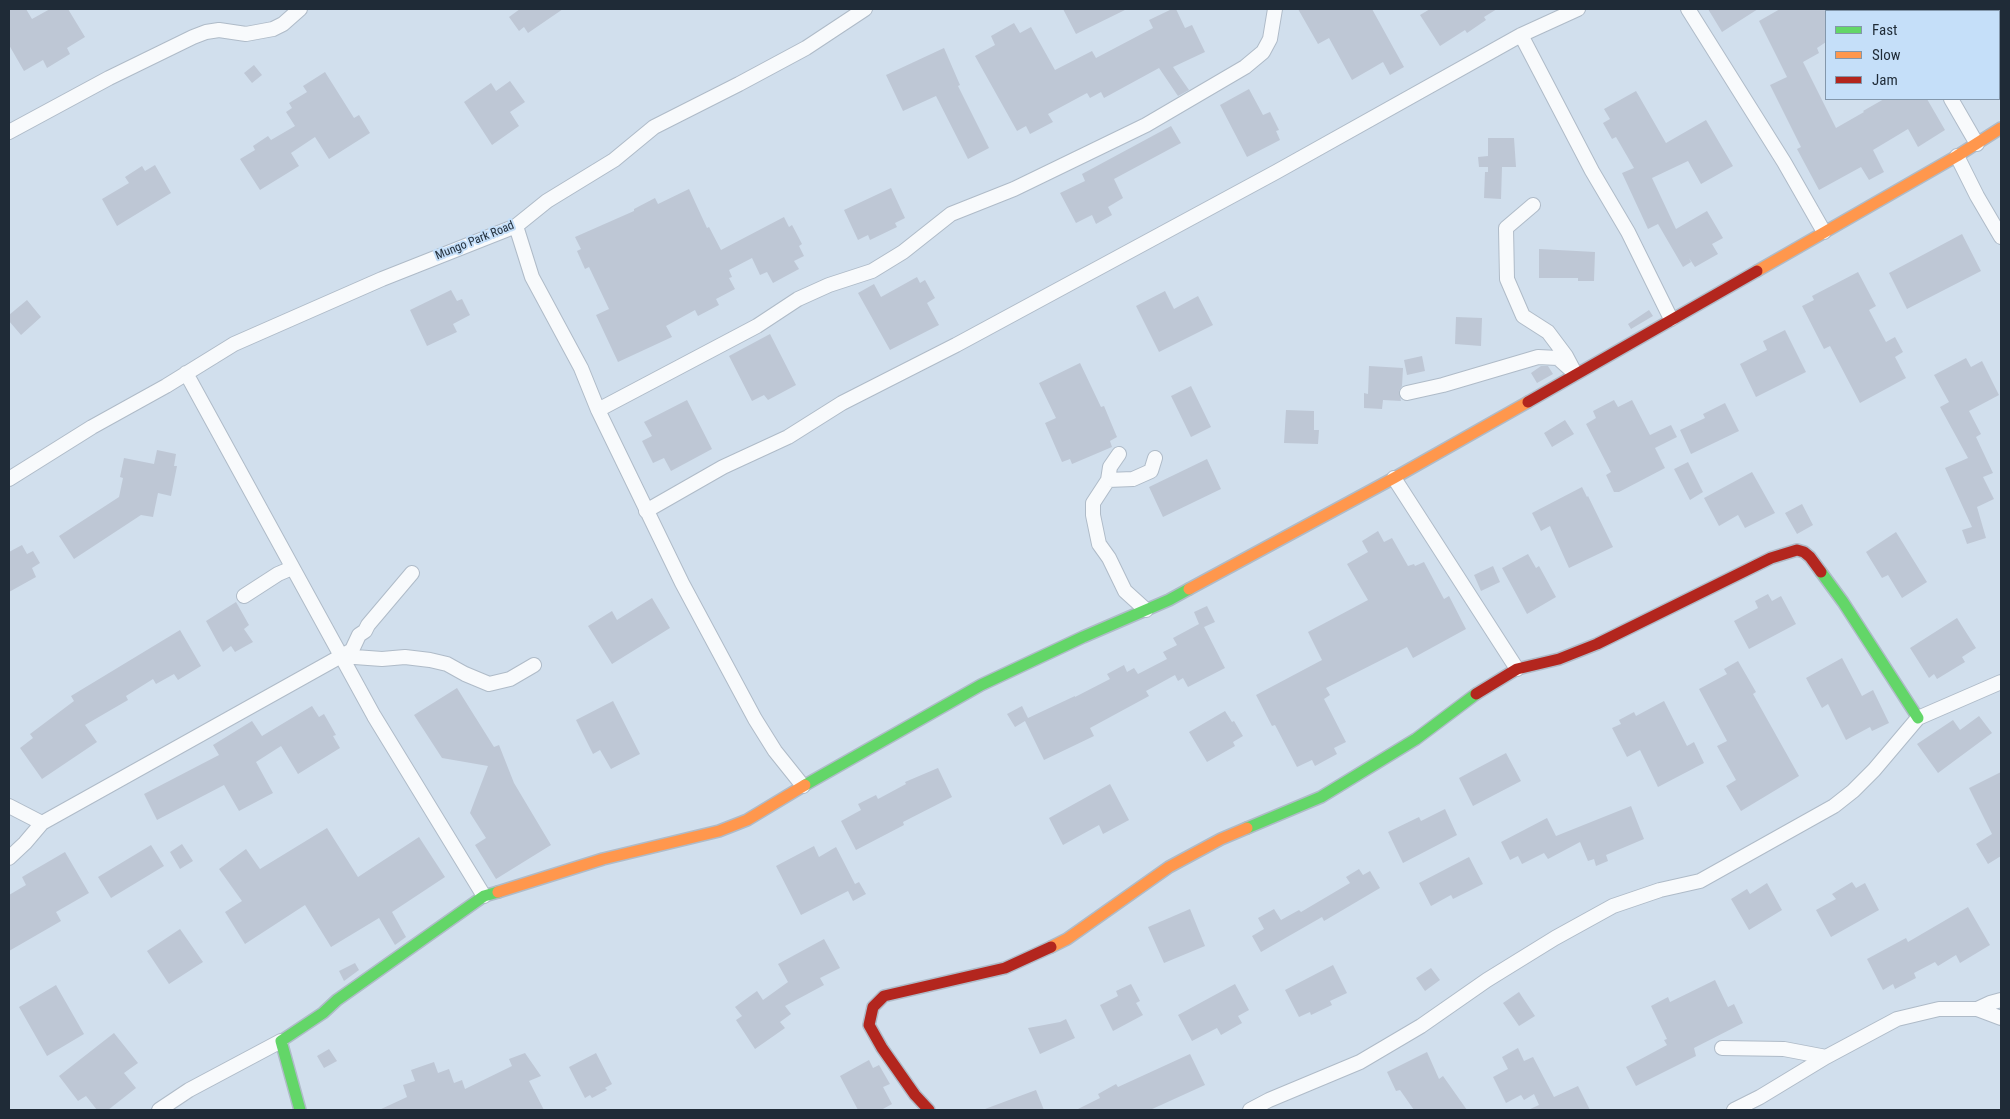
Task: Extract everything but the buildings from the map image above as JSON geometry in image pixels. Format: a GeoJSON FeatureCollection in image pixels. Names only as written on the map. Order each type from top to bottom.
{"type":"FeatureCollection","features":[{"type":"Feature","properties":{"kind":"street"},"geometry":{"type":"LineString","coordinates":[[9,132],[109,78],[193,37],[219,30],[246,34],[273,29],[283,24],[300,9]]}},
{"type":"Feature","properties":{"kind":"street","name":"Mungo Park Road"},"geometry":{"type":"LineString","coordinates":[[9,479],[92,427],[186,374],[234,344],[382,279],[516,226],[547,201],[614,160],[654,127],[806,48],[864,9]]}},
{"type":"Feature","properties":{"kind":"street"},"geometry":{"type":"LineString","coordinates":[[598,410],[757,326],[798,300],[829,285],[872,271],[903,252],[951,214],[1014,189],[1146,125],[1245,67],[1263,52],[1270,39],[1275,9]]}},
{"type":"Feature","properties":{"kind":"street"},"geometry":{"type":"LineString","coordinates":[[646,511],[723,467],[788,437],[842,404],[956,345],[1276,172],[1521,35],[1578,9]]}},
{"type":"Feature","properties":{"kind":"street"},"geometry":{"type":"LineString","coordinates":[[1688,9],[1784,162],[1824,232]]}},
{"type":"Feature","properties":{"kind":"street"},"geometry":{"type":"LineString","coordinates":[[1521,35],[1592,171],[1628,232],[1671,319]]}},
{"type":"Feature","properties":{"kind":"street"},"geometry":{"type":"LineString","coordinates":[[1952,100],[1977,144]]}},
{"type":"Feature","properties":{"kind":"street"},"geometry":{"type":"LineString","coordinates":[[159,1110],[189,1090],[281,1040],[323,1014],[337,1000],[484,896],[604,859],[719,831],[747,820],[802,786],[981,685],[1083,637],[1169,600],[1274,540],[1394,478],[1574,373],[1957,156],[2001,128]]}},
{"type":"Feature","properties":{"kind":"street"},"geometry":{"type":"LineString","coordinates":[[1957,156],[1977,196],[2001,237]]}},
{"type":"Feature","properties":{"kind":"street"},"geometry":{"type":"LineString","coordinates":[[1532,205],[1506,228],[1506,279],[1523,316],[1548,332],[1566,356],[1574,373]]}},
{"type":"Feature","properties":{"kind":"street"},"geometry":{"type":"LineString","coordinates":[[516,226],[532,277],[581,368],[598,410],[682,583],[755,719],[775,751],[802,786]]}},
{"type":"Feature","properties":{"kind":"street"},"geometry":{"type":"LineString","coordinates":[[1407,393],[1443,385],[1538,357],[1558,358],[1574,373]]}},
{"type":"Feature","properties":{"kind":"street"},"geometry":{"type":"LineString","coordinates":[[186,374],[374,716],[484,896]]}},
{"type":"Feature","properties":{"kind":"street"},"geometry":{"type":"LineString","coordinates":[[1119,454],[1110,467],[1108,480],[1093,503],[1093,516],[1099,544],[1109,558],[1125,591],[1146,610]]}},
{"type":"Feature","properties":{"kind":"street"},"geometry":{"type":"LineString","coordinates":[[1108,480],[1133,479],[1152,471],[1156,458]]}},
{"type":"Feature","properties":{"kind":"street"},"geometry":{"type":"LineString","coordinates":[[1394,478],[1517,669]]}},
{"type":"Feature","properties":{"kind":"street"},"geometry":{"type":"LineString","coordinates":[[929,1110],[915,1095],[882,1048],[869,1025],[873,1007],[884,996],[1005,968],[1067,939],[1169,867],[1221,840],[1321,797],[1362,773],[1416,739],[1479,692],[1517,669],[1558,659],[1597,644],[1770,558],[1797,550],[1804,552],[1810,557],[1843,602],[1918,718]]}},
{"type":"Feature","properties":{"kind":"street"},"geometry":{"type":"LineString","coordinates":[[244,596],[278,574],[292,568]]}},
{"type":"Feature","properties":{"kind":"street"},"geometry":{"type":"LineString","coordinates":[[9,858],[42,823],[352,650],[359,635],[365,631],[368,625],[412,574]]}},
{"type":"Feature","properties":{"kind":"street"},"geometry":{"type":"LineString","coordinates":[[340,656],[382,659],[404,657],[430,660],[447,664],[489,684],[510,679],[534,665]]}},
{"type":"Feature","properties":{"kind":"street"},"geometry":{"type":"LineString","coordinates":[[1250,1110],[1269,1100],[1360,1062],[1421,1026],[1487,980],[1555,938],[1612,906],[1660,890],[1700,881],[1834,806],[1853,791],[1874,770],[1918,718],[2001,682]]}},
{"type":"Feature","properties":{"kind":"street"},"geometry":{"type":"LineString","coordinates":[[9,806],[42,823]]}},
{"type":"Feature","properties":{"kind":"street"},"geometry":{"type":"LineString","coordinates":[[1734,1110],[1896,1019],[1939,1009],[1977,1009],[2001,1000]]}},
{"type":"Feature","properties":{"kind":"street"},"geometry":{"type":"LineString","coordinates":[[1977,1009],[2001,1018]]}},
{"type":"Feature","properties":{"kind":"street"},"geometry":{"type":"LineString","coordinates":[[281,1040],[300,1110]]}},
{"type":"Feature","properties":{"kind":"street"},"geometry":{"type":"LineString","coordinates":[[1722,1048],[1784,1049],[1826,1057]]}},
{"type":"Feature","properties":{"kind":"traffic: fast"},"geometry":{"type":"LineString","coordinates":[[1821,572],[1843,602],[1918,718]]}},
{"type":"Feature","properties":{"kind":"traffic: fast"},"geometry":{"type":"LineString","coordinates":[[805,785],[981,685],[1083,637],[1169,600],[1189,589]]}},
{"type":"Feature","properties":{"kind":"traffic: fast"},"geometry":{"type":"LineString","coordinates":[[1247,828],[1321,797],[1416,739],[1476,694]]}},
{"type":"Feature","properties":{"kind":"traffic: fast"},"geometry":{"type":"LineString","coordinates":[[300,1110],[281,1041],[323,1013],[337,1000],[484,896],[498,892]]}},
{"type":"Feature","properties":{"kind":"traffic: slow"},"geometry":{"type":"LineString","coordinates":[[1757,271],[1957,156],[2001,128]]}},
{"type":"Feature","properties":{"kind":"traffic: slow"},"geometry":{"type":"LineString","coordinates":[[1189,589],[1394,478],[1528,402]]}},
{"type":"Feature","properties":{"kind":"traffic: slow"},"geometry":{"type":"LineString","coordinates":[[498,892],[603,859],[719,831],[747,820],[805,785]]}},
{"type":"Feature","properties":{"kind":"traffic: slow"},"geometry":{"type":"LineString","coordinates":[[1051,947],[1067,939],[1169,867],[1221,839],[1247,828]]}},
{"type":"Feature","properties":{"kind":"traffic: jam"},"geometry":{"type":"LineString","coordinates":[[1528,402],[1757,271]]}},
{"type":"Feature","properties":{"kind":"traffic: jam"},"geometry":{"type":"LineString","coordinates":[[1476,694],[1517,669],[1559,659],[1597,644],[1771,558],[1797,550],[1804,552],[1810,557],[1821,572]]}},
{"type":"Feature","properties":{"kind":"traffic: jam"},"geometry":{"type":"LineString","coordinates":[[929,1110],[915,1095],[882,1048],[869,1025],[873,1007],[884,996],[1005,968],[1051,947]]}}]}
